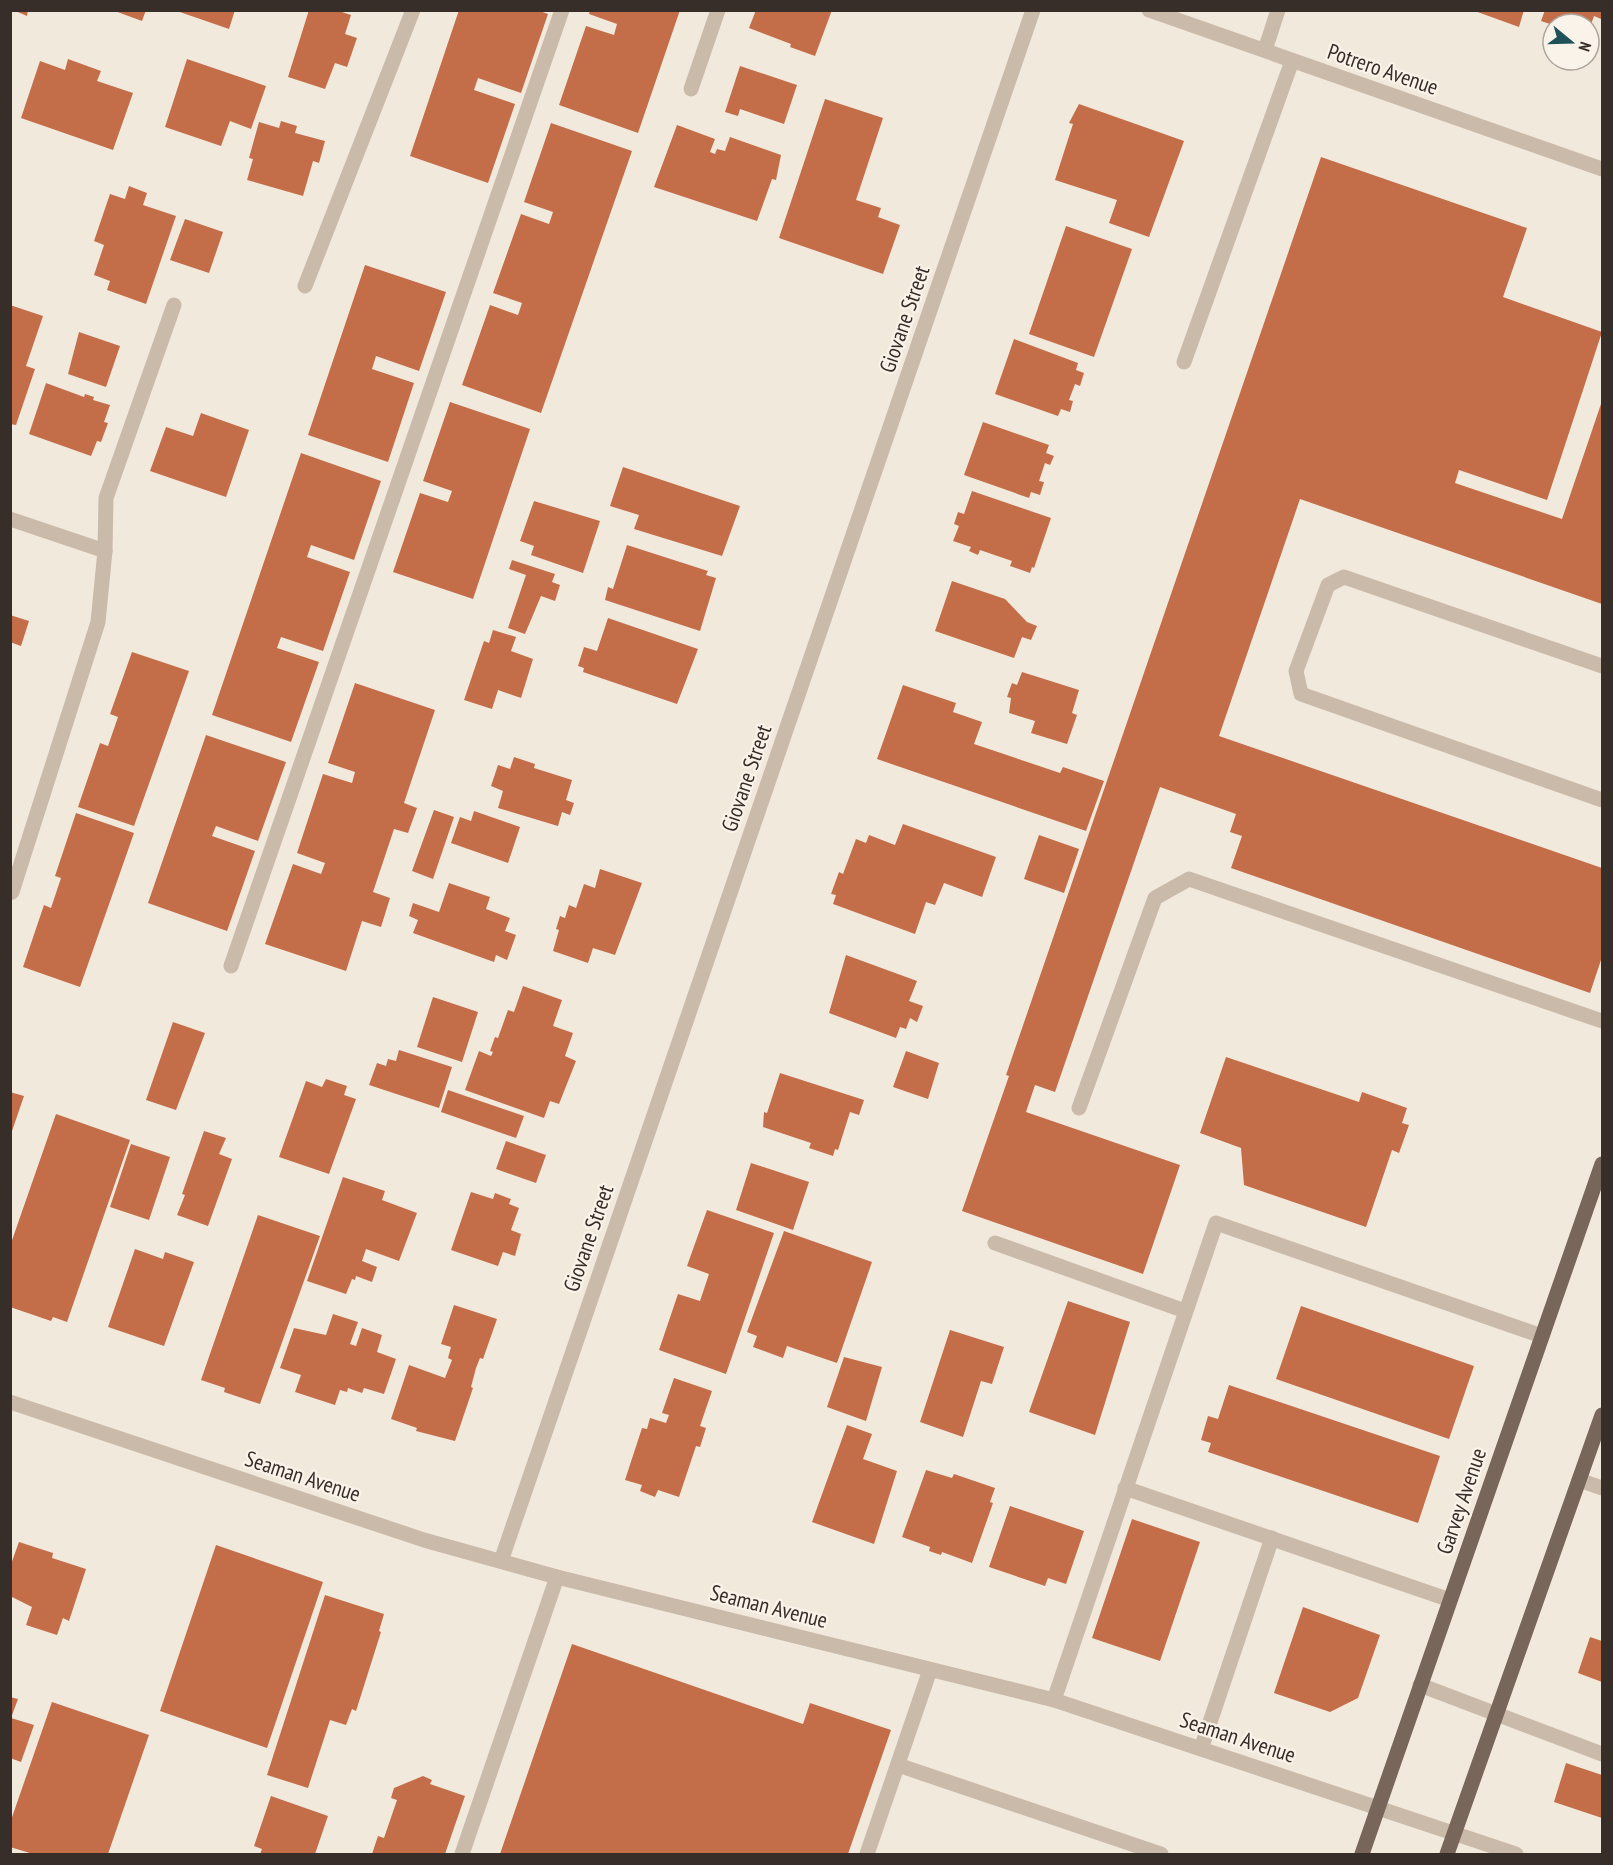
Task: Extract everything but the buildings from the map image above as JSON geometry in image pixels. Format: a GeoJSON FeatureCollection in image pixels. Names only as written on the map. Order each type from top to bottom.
{"type":"FeatureCollection","features":[{"type":"Feature","properties":{"kind":"main road","name":"Garvey Avenue"},"geometry":{"type":"LineString","coordinates":[[1362,1854],[1602,1164]]}},
{"type":"Feature","properties":{"kind":"main road"},"geometry":{"type":"LineString","coordinates":[[1447,1854],[1602,1415]]}},
{"type":"Feature","properties":{"kind":"street"},"geometry":{"type":"LineString","coordinates":[[305,286],[413,10]]}},
{"type":"Feature","properties":{"kind":"street"},"geometry":{"type":"LineString","coordinates":[[231,966],[562,10]]}},
{"type":"Feature","properties":{"kind":"street"},"geometry":{"type":"LineString","coordinates":[[691,89],[718,10]]}},
{"type":"Feature","properties":{"kind":"street","name":"Giovane Street"},"geometry":{"type":"LineString","coordinates":[[501,1560],[1034,10]]}},
{"type":"Feature","properties":{"kind":"street","name":"Potrero Avenue"},"geometry":{"type":"LineString","coordinates":[[1149,10],[1602,168]]}},
{"type":"Feature","properties":{"kind":"street"},"geometry":{"type":"LineString","coordinates":[[1265,50],[1278,10]]}},
{"type":"Feature","properties":{"kind":"street"},"geometry":{"type":"LineString","coordinates":[[1184,362],[1292,61]]}},
{"type":"Feature","properties":{"kind":"street"},"geometry":{"type":"LineString","coordinates":[[12,892],[98,622],[105,551],[106,498],[174,305]]}},
{"type":"Feature","properties":{"kind":"street"},"geometry":{"type":"LineString","coordinates":[[10,519],[105,551]]}},
{"type":"Feature","properties":{"kind":"street"},"geometry":{"type":"LineString","coordinates":[[1602,666],[1344,577],[1328,585],[1296,671],[1301,694],[1602,800]]}},
{"type":"Feature","properties":{"kind":"street"},"geometry":{"type":"LineString","coordinates":[[1079,1108],[1155,898],[1189,879],[1602,1022]]}},
{"type":"Feature","properties":{"kind":"street"},"geometry":{"type":"LineString","coordinates":[[1053,1700],[1216,1223],[1542,1336]]}},
{"type":"Feature","properties":{"kind":"street"},"geometry":{"type":"LineString","coordinates":[[995,1243],[1185,1311]]}},
{"type":"Feature","properties":{"kind":"street","name":"Seaman Avenue"},"geometry":{"type":"LineString","coordinates":[[10,1402],[424,1540],[557,1577],[1053,1700],[1516,1854]]}},
{"type":"Feature","properties":{"kind":"street"},"geometry":{"type":"LineString","coordinates":[[1579,1480],[1602,1488]]}},
{"type":"Feature","properties":{"kind":"street"},"geometry":{"type":"LineString","coordinates":[[1125,1488],[1450,1600]]}},
{"type":"Feature","properties":{"kind":"street"},"geometry":{"type":"LineString","coordinates":[[1201,1749],[1272,1538]]}},
{"type":"Feature","properties":{"kind":"street"},"geometry":{"type":"LineString","coordinates":[[462,1854],[557,1577]]}},
{"type":"Feature","properties":{"kind":"street"},"geometry":{"type":"LineString","coordinates":[[867,1854],[930,1670]]}},
{"type":"Feature","properties":{"kind":"street"},"geometry":{"type":"LineString","coordinates":[[1420,1685],[1602,1754]]}},
{"type":"Feature","properties":{"kind":"street"},"geometry":{"type":"LineString","coordinates":[[898,1765],[1161,1854]]}}]}
